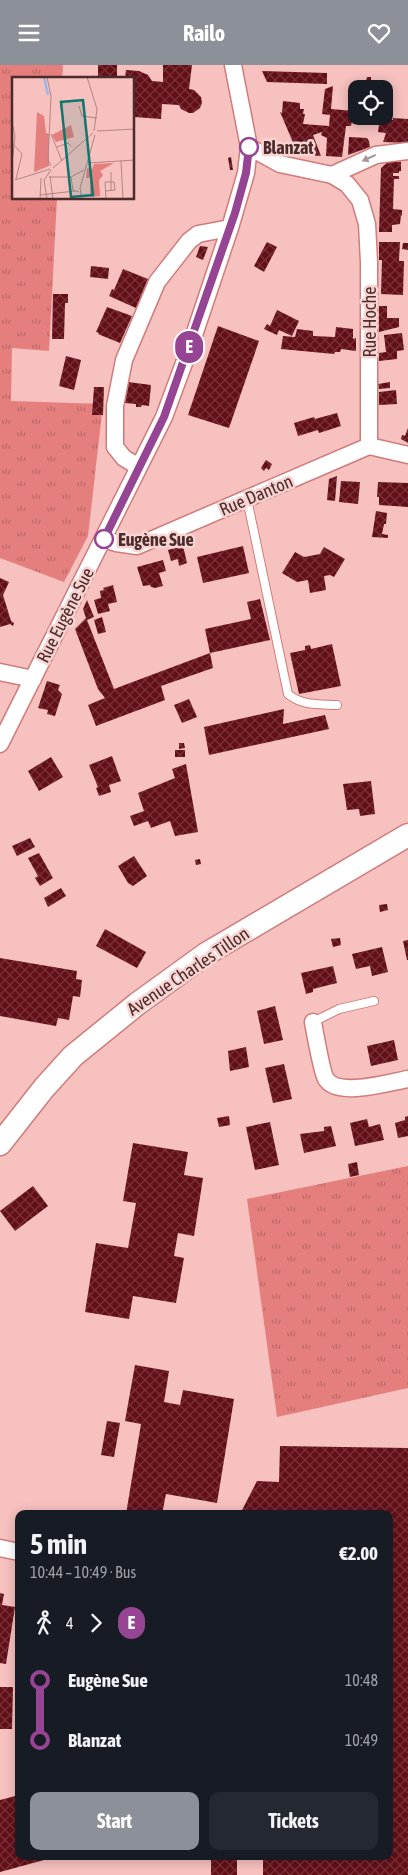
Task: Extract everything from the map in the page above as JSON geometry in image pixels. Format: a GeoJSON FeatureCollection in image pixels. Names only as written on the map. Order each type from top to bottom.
{"type":"FeatureCollection","features":[{"type":"Feature","properties":{"kind":"street","name":"Rue Eugène Sue"},"geometry":{"type":"LineString","coordinates":[[0,744],[164,417],[230,228],[246,173],[249,147],[233,65]]}},
{"type":"Feature","properties":{"kind":"street"},"geometry":{"type":"LineString","coordinates":[[249,147],[280,164],[332,175],[376,155],[408,151]]}},
{"type":"Feature","properties":{"kind":"street","name":"Rue Hoche"},"geometry":{"type":"LineString","coordinates":[[332,175],[348,184],[360,200],[367,224],[368,446]]}},
{"type":"Feature","properties":{"kind":"street"},"geometry":{"type":"LineString","coordinates":[[139,467],[124,458],[116,447],[115,406],[124,360],[157,282],[188,241],[198,234],[230,228]]}},
{"type":"Feature","properties":{"kind":"street"},"geometry":{"type":"LineString","coordinates":[[368,446],[408,455]]}},
{"type":"Feature","properties":{"kind":"street","name":"Rue Danton"},"geometry":{"type":"LineString","coordinates":[[104,539],[137,546],[368,446]]}},
{"type":"Feature","properties":{"kind":"street"},"geometry":{"type":"LineString","coordinates":[[0,672],[33,679]]}},
{"type":"Feature","properties":{"kind":"street","name":"Avenue Charles Tillon"},"geometry":{"type":"LineString","coordinates":[[0,1144],[44,1087],[73,1056],[153,992],[206,954],[408,835]]}},
{"type":"Feature","properties":{"kind":"street"},"geometry":{"type":"LineString","coordinates":[[313,1022],[326,1079],[334,1086],[355,1089],[408,1079]]}},
{"type":"Feature","properties":{"kind":"street"},"geometry":{"type":"LineString","coordinates":[[0,1548],[15,1551]]}},
{"type":"Feature","properties":{"kind":"lane"},"geometry":{"type":"LineString","coordinates":[[247,499],[288,694],[295,700],[306,703],[337,705]]}},
{"type":"Feature","properties":{"kind":"lane"},"geometry":{"type":"LineString","coordinates":[[313,1022],[339,1009],[374,1001]]}},
{"type":"Feature","properties":{"kind":"green space"},"geometry":{"type":"Polygon","coordinates":[[[0,65],[63,65],[62,77],[12,77],[12,200],[57,200],[49,351],[12,348],[11,401],[103,404],[88,536],[64,582],[0,558],[0,65]]]}},
{"type":"Feature","properties":{"kind":"green space"},"geometry":{"type":"Polygon","coordinates":[[[408,1166],[408,1388],[277,1417],[247,1199],[408,1166]]]}},
{"type":"Feature","properties":{"kind":"building"},"geometry":{"type":"Polygon","coordinates":[[[98,65],[117,65],[117,77],[98,77],[98,65]]]}},
{"type":"Feature","properties":{"kind":"building"},"geometry":{"type":"Polygon","coordinates":[[[163,65],[192,65],[189,89],[194,90],[201,97],[202,103],[200,108],[193,113],[189,113],[181,109],[179,105],[162,104],[161,119],[135,117],[135,77],[125,77],[126,70],[139,71],[148,75],[152,81],[163,82],[163,65]]]}},
{"type":"Feature","properties":{"kind":"building"},"geometry":{"type":"Polygon","coordinates":[[[262,71],[327,73],[327,84],[267,82],[262,71]]]}},
{"type":"Feature","properties":{"kind":"building"},"geometry":{"type":"Polygon","coordinates":[[[333,86],[331,109],[348,110],[348,125],[351,125],[346,126],[342,157],[326,156],[327,138],[321,135],[322,132],[313,135],[321,156],[298,154],[280,112],[282,113],[283,101],[300,103],[300,109],[304,109],[303,114],[305,114],[303,124],[329,126],[330,115],[322,114],[325,89],[333,86]]]}},
{"type":"Feature","properties":{"kind":"building"},"geometry":{"type":"Polygon","coordinates":[[[393,118],[408,119],[408,143],[383,142],[386,133],[378,132],[379,125],[393,125],[393,118]]]}},
{"type":"Feature","properties":{"kind":"building"},"geometry":{"type":"Polygon","coordinates":[[[349,137],[367,138],[370,147],[348,155],[349,137]]]}},
{"type":"Feature","properties":{"kind":"building"},"geometry":{"type":"Polygon","coordinates":[[[231,157],[233,170],[230,170],[228,158],[231,157]]]}},
{"type":"Feature","properties":{"kind":"building"},"geometry":{"type":"Polygon","coordinates":[[[389,161],[401,162],[401,171],[393,173],[393,176],[399,176],[399,179],[394,179],[393,209],[402,210],[402,216],[400,224],[392,225],[392,232],[379,232],[381,168],[389,161]]]}},
{"type":"Feature","properties":{"kind":"building"},"geometry":{"type":"Polygon","coordinates":[[[267,242],[277,247],[264,272],[254,266],[267,242]]]}},
{"type":"Feature","properties":{"kind":"building"},"geometry":{"type":"Polygon","coordinates":[[[379,242],[400,242],[399,261],[404,261],[403,295],[381,294],[382,260],[379,260],[379,242]]]}},
{"type":"Feature","properties":{"kind":"building"},"geometry":{"type":"Polygon","coordinates":[[[403,243],[408,243],[408,250],[402,249],[403,243]]]}},
{"type":"Feature","properties":{"kind":"building"},"geometry":{"type":"Polygon","coordinates":[[[200,246],[208,247],[203,260],[196,257],[200,246]]]}},
{"type":"Feature","properties":{"kind":"building"},"geometry":{"type":"Polygon","coordinates":[[[91,266],[109,268],[108,279],[90,277],[91,266]]]}},
{"type":"Feature","properties":{"kind":"building"},"geometry":{"type":"Polygon","coordinates":[[[123,269],[148,279],[136,308],[109,296],[112,289],[114,290],[123,269]]]}},
{"type":"Feature","properties":{"kind":"building"},"geometry":{"type":"Polygon","coordinates":[[[53,294],[68,294],[68,303],[65,303],[64,339],[52,339],[53,294]]]}},
{"type":"Feature","properties":{"kind":"building"},"geometry":{"type":"Polygon","coordinates":[[[379,306],[387,306],[387,318],[399,318],[399,327],[379,332],[379,306]]]}},
{"type":"Feature","properties":{"kind":"building"},"geometry":{"type":"Polygon","coordinates":[[[107,307],[132,316],[120,343],[96,332],[107,307]]]}},
{"type":"Feature","properties":{"kind":"building"},"geometry":{"type":"Polygon","coordinates":[[[277,310],[299,321],[292,336],[279,330],[277,335],[264,329],[267,324],[270,326],[277,310]]]}},
{"type":"Feature","properties":{"kind":"building"},"geometry":{"type":"Polygon","coordinates":[[[218,326],[259,341],[229,428],[188,415],[218,326]]]}},
{"type":"Feature","properties":{"kind":"building"},"geometry":{"type":"Polygon","coordinates":[[[336,327],[353,329],[353,339],[356,338],[356,351],[341,349],[340,352],[335,352],[334,354],[281,349],[283,336],[295,337],[297,329],[313,331],[313,336],[335,337],[336,327]]]}},
{"type":"Feature","properties":{"kind":"building"},"geometry":{"type":"Polygon","coordinates":[[[402,333],[404,350],[397,351],[397,359],[379,361],[379,353],[386,352],[384,335],[402,333]]]}},
{"type":"Feature","properties":{"kind":"building"},"geometry":{"type":"Polygon","coordinates":[[[66,356],[81,360],[74,390],[59,386],[66,356]]]}},
{"type":"Feature","properties":{"kind":"building"},"geometry":{"type":"Polygon","coordinates":[[[128,382],[151,385],[149,406],[142,405],[141,407],[136,407],[136,404],[125,403],[128,382]]]}},
{"type":"Feature","properties":{"kind":"building"},"geometry":{"type":"Polygon","coordinates":[[[390,382],[390,388],[379,389],[378,384],[390,382]]]}},
{"type":"Feature","properties":{"kind":"building"},"geometry":{"type":"Polygon","coordinates":[[[94,387],[104,387],[103,415],[92,415],[94,387]]]}},
{"type":"Feature","properties":{"kind":"building"},"geometry":{"type":"Polygon","coordinates":[[[396,390],[397,404],[379,405],[379,392],[396,390]]]}},
{"type":"Feature","properties":{"kind":"building"},"geometry":{"type":"Polygon","coordinates":[[[337,413],[341,426],[319,433],[318,430],[298,436],[294,423],[337,413]]]}},
{"type":"Feature","properties":{"kind":"building"},"geometry":{"type":"Polygon","coordinates":[[[408,428],[408,443],[401,439],[402,435],[405,436],[408,428]]]}},
{"type":"Feature","properties":{"kind":"building"},"geometry":{"type":"Polygon","coordinates":[[[266,460],[272,464],[269,470],[266,468],[264,471],[261,468],[266,460]]]}},
{"type":"Feature","properties":{"kind":"building"},"geometry":{"type":"Polygon","coordinates":[[[337,476],[335,501],[327,500],[329,479],[337,476]]]}},
{"type":"Feature","properties":{"kind":"building"},"geometry":{"type":"Polygon","coordinates":[[[341,481],[360,482],[358,504],[339,502],[341,481]]]}},
{"type":"Feature","properties":{"kind":"building"},"geometry":{"type":"Polygon","coordinates":[[[378,482],[408,483],[408,507],[379,505],[379,497],[377,497],[378,482]]]}},
{"type":"Feature","properties":{"kind":"building"},"geometry":{"type":"Polygon","coordinates":[[[376,511],[387,513],[386,524],[384,524],[382,534],[388,535],[388,538],[372,537],[376,511]]]}},
{"type":"Feature","properties":{"kind":"building"},"geometry":{"type":"Polygon","coordinates":[[[183,546],[187,563],[179,566],[178,559],[171,561],[168,550],[183,546]]]}},
{"type":"Feature","properties":{"kind":"building"},"geometry":{"type":"Polygon","coordinates":[[[243,546],[249,573],[203,583],[197,557],[243,546]]]}},
{"type":"Feature","properties":{"kind":"building"},"geometry":{"type":"Polygon","coordinates":[[[324,547],[345,559],[334,577],[330,575],[324,576],[326,590],[310,593],[308,580],[297,582],[282,573],[295,552],[304,557],[320,554],[324,547]]]}},
{"type":"Feature","properties":{"kind":"building"},"geometry":{"type":"Polygon","coordinates":[[[163,560],[166,571],[159,573],[163,586],[155,588],[150,585],[143,586],[137,567],[163,560]]]}},
{"type":"Feature","properties":{"kind":"building"},"geometry":{"type":"Polygon","coordinates":[[[0,578],[9,582],[3,595],[11,621],[14,623],[13,626],[10,624],[0,627],[0,578]]]}},
{"type":"Feature","properties":{"kind":"building"},"geometry":{"type":"Polygon","coordinates":[[[113,585],[117,602],[108,604],[110,611],[98,614],[94,600],[101,598],[100,591],[104,590],[103,588],[113,585]]]}},
{"type":"Feature","properties":{"kind":"building"},"geometry":{"type":"Polygon","coordinates":[[[260,599],[270,640],[210,653],[205,629],[251,619],[247,602],[260,599]]]}},
{"type":"Feature","properties":{"kind":"building"},"geometry":{"type":"Polygon","coordinates":[[[87,600],[94,617],[87,620],[114,689],[210,653],[213,668],[161,686],[165,700],[96,726],[88,705],[105,698],[98,689],[75,629],[86,618],[83,609],[87,600]]]}},
{"type":"Feature","properties":{"kind":"building"},"geometry":{"type":"Polygon","coordinates":[[[102,617],[106,632],[98,634],[94,620],[102,617]]]}},
{"type":"Feature","properties":{"kind":"building"},"geometry":{"type":"Polygon","coordinates":[[[332,644],[341,686],[299,694],[290,653],[305,650],[305,646],[310,645],[311,649],[332,644]]]}},
{"type":"Feature","properties":{"kind":"building"},"geometry":{"type":"Polygon","coordinates":[[[47,681],[60,685],[58,690],[62,694],[55,716],[47,714],[48,710],[38,708],[47,681]]]}},
{"type":"Feature","properties":{"kind":"building"},"geometry":{"type":"Polygon","coordinates":[[[189,699],[197,717],[182,723],[174,705],[189,699]]]}},
{"type":"Feature","properties":{"kind":"building"},"geometry":{"type":"Polygon","coordinates":[[[284,709],[283,724],[325,715],[329,729],[209,755],[204,727],[284,709]]]}},
{"type":"Feature","properties":{"kind":"building"},"geometry":{"type":"Polygon","coordinates":[[[179,743],[184,743],[185,748],[179,749],[179,743]]]}},
{"type":"Feature","properties":{"kind":"building"},"geometry":{"type":"Polygon","coordinates":[[[175,750],[185,750],[185,757],[175,757],[175,750]]]}},
{"type":"Feature","properties":{"kind":"building"},"geometry":{"type":"Polygon","coordinates":[[[112,756],[121,781],[109,785],[111,792],[99,796],[96,788],[98,787],[89,765],[112,756]]]}},
{"type":"Feature","properties":{"kind":"building"},"geometry":{"type":"Polygon","coordinates":[[[51,757],[63,777],[39,791],[28,771],[51,757]]]}},
{"type":"Feature","properties":{"kind":"building"},"geometry":{"type":"Polygon","coordinates":[[[186,764],[198,832],[175,836],[170,821],[151,828],[148,821],[134,826],[130,816],[144,811],[138,793],[175,778],[172,769],[186,764]]]}},
{"type":"Feature","properties":{"kind":"building"},"geometry":{"type":"Polygon","coordinates":[[[371,781],[375,814],[360,816],[359,809],[347,810],[343,784],[371,781]]]}},
{"type":"Feature","properties":{"kind":"building"},"geometry":{"type":"Polygon","coordinates":[[[30,838],[35,847],[17,856],[12,846],[30,838]]]}},
{"type":"Feature","properties":{"kind":"building"},"geometry":{"type":"Polygon","coordinates":[[[39,853],[53,878],[40,886],[35,878],[38,876],[28,858],[39,853]]]}},
{"type":"Feature","properties":{"kind":"building"},"geometry":{"type":"Polygon","coordinates":[[[134,856],[147,876],[133,886],[128,883],[118,866],[134,856]]]}},
{"type":"Feature","properties":{"kind":"building"},"geometry":{"type":"Polygon","coordinates":[[[200,859],[201,864],[196,865],[195,860],[200,859]]]}},
{"type":"Feature","properties":{"kind":"building"},"geometry":{"type":"Polygon","coordinates":[[[61,888],[66,896],[48,907],[44,898],[61,888]]]}},
{"type":"Feature","properties":{"kind":"building"},"geometry":{"type":"Polygon","coordinates":[[[387,904],[388,910],[380,912],[379,905],[387,904]]]}},
{"type":"Feature","properties":{"kind":"building"},"geometry":{"type":"Polygon","coordinates":[[[105,929],[146,952],[137,968],[96,946],[105,929]]]}},
{"type":"Feature","properties":{"kind":"building"},"geometry":{"type":"Polygon","coordinates":[[[340,938],[341,945],[333,947],[331,939],[340,938]]]}},
{"type":"Feature","properties":{"kind":"building"},"geometry":{"type":"Polygon","coordinates":[[[408,940],[408,960],[407,960],[403,941],[408,940]]]}},
{"type":"Feature","properties":{"kind":"building"},"geometry":{"type":"Polygon","coordinates":[[[382,947],[388,972],[372,976],[370,966],[356,969],[352,954],[382,947]]]}},
{"type":"Feature","properties":{"kind":"building"},"geometry":{"type":"Polygon","coordinates":[[[0,958],[77,971],[76,979],[82,980],[80,997],[73,996],[69,1020],[58,1018],[56,1026],[0,1016],[0,958]]]}},
{"type":"Feature","properties":{"kind":"building"},"geometry":{"type":"Polygon","coordinates":[[[333,966],[337,983],[313,989],[313,992],[306,994],[301,973],[333,966]]]}},
{"type":"Feature","properties":{"kind":"building"},"geometry":{"type":"Polygon","coordinates":[[[275,1006],[283,1040],[264,1044],[257,1011],[275,1006]]]}},
{"type":"Feature","properties":{"kind":"building"},"geometry":{"type":"Polygon","coordinates":[[[394,1040],[398,1060],[371,1066],[367,1046],[394,1040]]]}},
{"type":"Feature","properties":{"kind":"building"},"geometry":{"type":"Polygon","coordinates":[[[246,1047],[249,1067],[230,1071],[228,1051],[246,1047]]]}},
{"type":"Feature","properties":{"kind":"building"},"geometry":{"type":"Polygon","coordinates":[[[284,1064],[292,1099],[273,1103],[265,1068],[284,1064]]]}},
{"type":"Feature","properties":{"kind":"building"},"geometry":{"type":"Polygon","coordinates":[[[229,1116],[230,1125],[219,1127],[217,1118],[229,1116]]]}},
{"type":"Feature","properties":{"kind":"building"},"geometry":{"type":"Polygon","coordinates":[[[408,1116],[408,1136],[398,1138],[395,1123],[405,1120],[405,1117],[408,1116]]]}},
{"type":"Feature","properties":{"kind":"building"},"geometry":{"type":"Polygon","coordinates":[[[367,1119],[369,1127],[380,1124],[384,1140],[355,1146],[350,1123],[367,1119]]]}},
{"type":"Feature","properties":{"kind":"building"},"geometry":{"type":"Polygon","coordinates":[[[270,1122],[279,1165],[255,1170],[246,1127],[270,1122]]]}},
{"type":"Feature","properties":{"kind":"building"},"geometry":{"type":"Polygon","coordinates":[[[331,1126],[336,1146],[304,1153],[300,1134],[324,1131],[324,1127],[331,1126]]]}},
{"type":"Feature","properties":{"kind":"building"},"geometry":{"type":"Polygon","coordinates":[[[133,1143],[188,1152],[184,1175],[203,1178],[194,1236],[178,1233],[174,1256],[184,1258],[176,1303],[133,1296],[129,1319],[85,1312],[96,1243],[128,1248],[136,1203],[123,1201],[133,1143]]]}},
{"type":"Feature","properties":{"kind":"building"},"geometry":{"type":"Polygon","coordinates":[[[357,1162],[359,1175],[350,1177],[348,1164],[357,1162]]]}},
{"type":"Feature","properties":{"kind":"building"},"geometry":{"type":"Polygon","coordinates":[[[33,1186],[48,1206],[15,1231],[0,1211],[33,1186]]]}},
{"type":"Feature","properties":{"kind":"building"},"geometry":{"type":"Polygon","coordinates":[[[135,1365],[169,1371],[164,1402],[180,1405],[183,1390],[234,1399],[217,1503],[166,1494],[163,1510],[127,1510],[141,1424],[125,1421],[135,1365]]]}},
{"type":"Feature","properties":{"kind":"building"},"geometry":{"type":"Polygon","coordinates":[[[107,1421],[120,1423],[114,1457],[101,1455],[107,1421]]]}},
{"type":"Feature","properties":{"kind":"building"},"geometry":{"type":"Polygon","coordinates":[[[280,1446],[408,1448],[408,1875],[263,1875],[263,1860],[393,1860],[393,1510],[242,1510],[257,1481],[279,1482],[280,1446]]]}},
{"type":"Feature","properties":{"kind":"building"},"geometry":{"type":"Polygon","coordinates":[[[0,1593],[4,1594],[2,1605],[15,1607],[6,1664],[0,1663],[0,1593]]]}},
{"type":"Feature","properties":{"kind":"building"},"geometry":{"type":"Polygon","coordinates":[[[0,1687],[13,1687],[12,1729],[0,1729],[0,1687]]]}},
{"type":"Feature","properties":{"kind":"building"},"geometry":{"type":"Polygon","coordinates":[[[15,1796],[15,1860],[44,1860],[0,1872],[0,1800],[15,1796]]]}},
{"type":"Feature","properties":{"kind":"building"},"geometry":{"type":"Polygon","coordinates":[[[211,1860],[237,1860],[237,1875],[211,1875],[211,1860]]]}},
{"type":"Feature","properties":{"kind":"bus line","name":"E"},"geometry":{"type":"LineString","coordinates":[[104,539],[164,417],[190,347],[235,213],[246,173],[249,147]]}},
{"type":"Feature","properties":{"kind":"place","name":"Blanzat"},"geometry":{"type":"Point","coordinates":[249,147]}},
{"type":"Feature","properties":{"kind":"place","name":"Eugène Sue"},"geometry":{"type":"Point","coordinates":[104,539]}}]}
